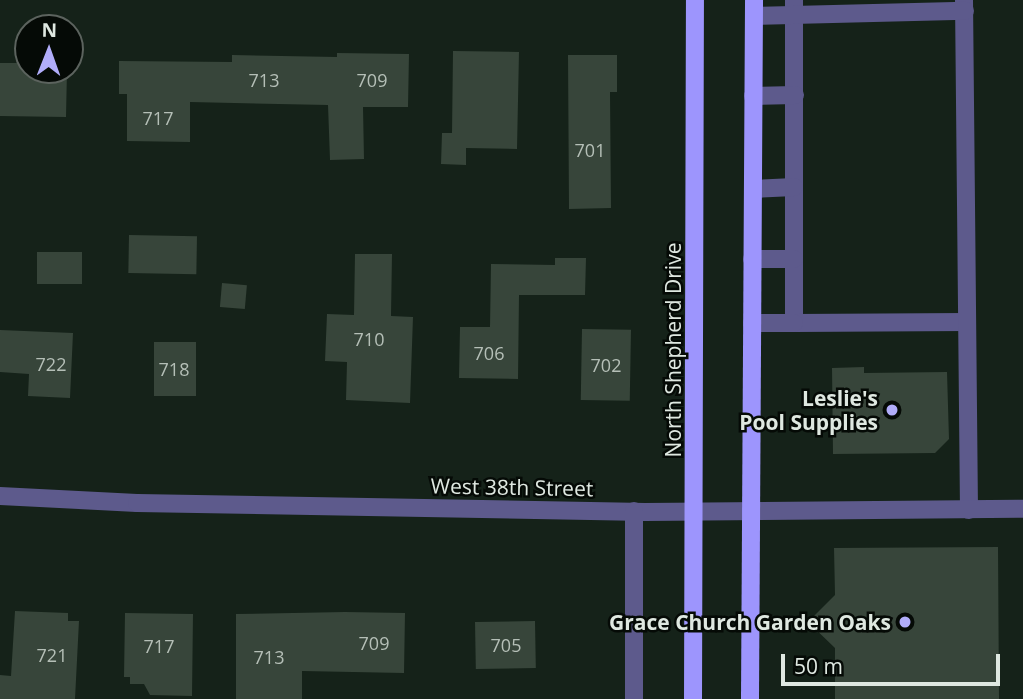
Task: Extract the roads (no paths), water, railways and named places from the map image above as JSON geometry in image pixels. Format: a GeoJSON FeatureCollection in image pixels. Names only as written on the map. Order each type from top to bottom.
{"type":"FeatureCollection","features":[{"type":"Feature","properties":{"kind":"main road","name":"North Shepherd Drive"},"geometry":{"type":"LineString","coordinates":[[693,699],[696,511],[695,0]]}},
{"type":"Feature","properties":{"kind":"main road"},"geometry":{"type":"LineString","coordinates":[[750,699],[755,8]]}},
{"type":"Feature","properties":{"kind":"street"},"geometry":{"type":"LineString","coordinates":[[755,8],[965,6],[968,510]]}},
{"type":"Feature","properties":{"kind":"street"},"geometry":{"type":"LineString","coordinates":[[793,323],[795,8]]}},
{"type":"Feature","properties":{"kind":"street"},"geometry":{"type":"LineString","coordinates":[[753,96],[794,95]]}},
{"type":"Feature","properties":{"kind":"street"},"geometry":{"type":"LineString","coordinates":[[753,188],[794,187]]}},
{"type":"Feature","properties":{"kind":"street"},"geometry":{"type":"LineString","coordinates":[[752,259],[794,259]]}},
{"type":"Feature","properties":{"kind":"street"},"geometry":{"type":"LineString","coordinates":[[752,323],[967,322]]}},
{"type":"Feature","properties":{"kind":"street","name":"West 38th Street"},"geometry":{"type":"LineString","coordinates":[[0,496],[137,503],[634,512],[1023,509]]}},
{"type":"Feature","properties":{"kind":"street"},"geometry":{"type":"LineString","coordinates":[[634,512],[634,699]]}},
{"type":"Feature","properties":{"kind":"place","name":"Leslie's Pool Supplies"},"geometry":{"type":"Point","coordinates":[892,410]}},
{"type":"Feature","properties":{"kind":"place","name":"Grace Church Garden Oaks"},"geometry":{"type":"Point","coordinates":[905,622]}}]}
